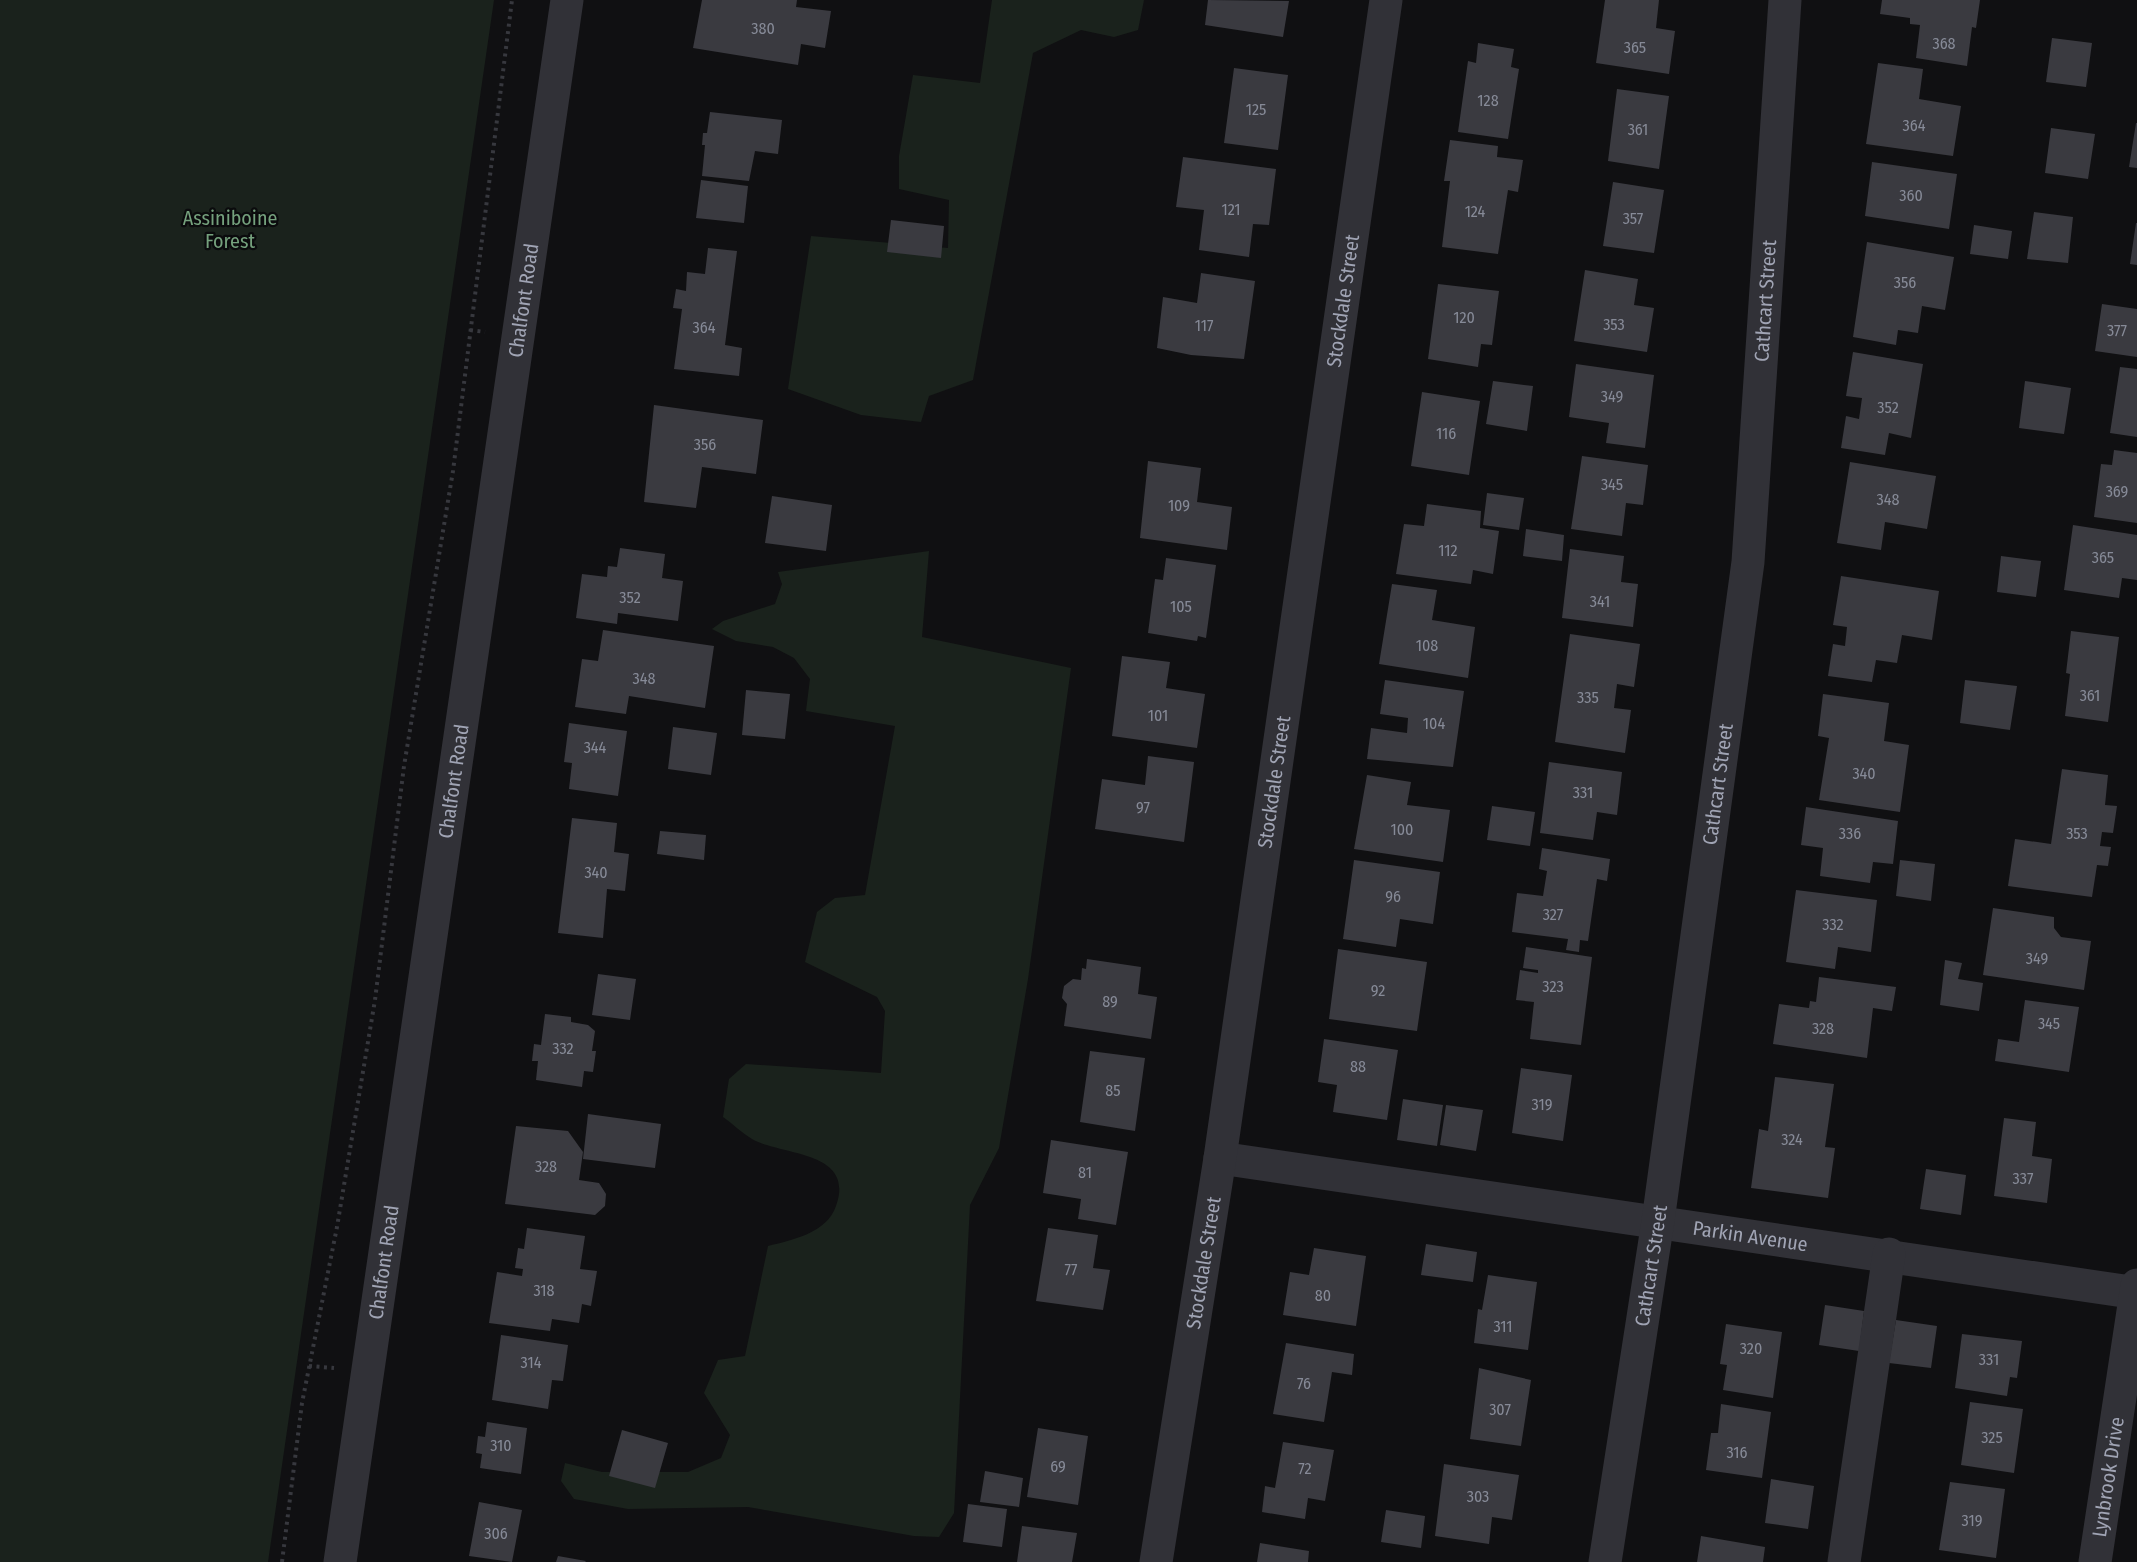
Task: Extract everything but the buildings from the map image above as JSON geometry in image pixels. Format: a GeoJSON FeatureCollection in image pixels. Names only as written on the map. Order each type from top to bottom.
{"type":"FeatureCollection","features":[{"type":"Feature","properties":{"kind":"street","name":"Chalfont Road"},"geometry":{"type":"LineString","coordinates":[[340,1562],[567,0]]}},
{"type":"Feature","properties":{"kind":"street","name":"Stockdale Street"},"geometry":{"type":"LineString","coordinates":[[1156,1562],[1220,1158],[1386,0]]}},
{"type":"Feature","properties":{"kind":"street","name":"Cathcart Street"},"geometry":{"type":"LineString","coordinates":[[1605,1562],[1658,1221],[1748,562],[1785,0]]}},
{"type":"Feature","properties":{"kind":"street","name":"Parkin Avenue"},"geometry":{"type":"LineString","coordinates":[[1220,1158],[2137,1290]]}},
{"type":"Feature","properties":{"kind":"street"},"geometry":{"type":"LineString","coordinates":[[1844,1562],[1889,1254]]}},
{"type":"Feature","properties":{"kind":"street","name":"Lynbrook Drive"},"geometry":{"type":"LineString","coordinates":[[2095,1562],[2137,1290]]}},
{"type":"Feature","properties":{"kind":"path"},"geometry":{"type":"LineString","coordinates":[[282,1562],[309,1366],[337,1227],[375,1000],[404,766],[453,471],[512,0]]}},
{"type":"Feature","properties":{"kind":"path"},"geometry":{"type":"LineString","coordinates":[[309,1366],[323,1367]]}},
{"type":"Feature","properties":{"kind":"green space","name":"Assiniboine Forest"},"geometry":{"type":"Polygon","coordinates":[[[0,0],[494,0],[268,1562],[0,1562],[0,0]]]}},
{"type":"Feature","properties":{"kind":"green space"},"geometry":{"type":"Polygon","coordinates":[[[992,0],[1144,0],[1138,30],[1114,37],[1081,30],[1033,53],[973,380],[929,396],[921,422],[861,415],[788,389],[811,236],[948,248],[949,200],[899,189],[899,156],[913,75],[980,83],[992,0]]]}},
{"type":"Feature","properties":{"kind":"green space"},"geometry":{"type":"Polygon","coordinates":[[[929,551],[922,637],[1071,668],[1028,979],[999,1148],[970,1205],[954,1513],[939,1537],[914,1536],[748,1507],[628,1509],[574,1499],[561,1481],[565,1463],[602,1472],[688,1472],[721,1458],[730,1435],[704,1393],[718,1360],[745,1356],[768,1246],[798,1238],[817,1229],[825,1223],[836,1206],[839,1188],[835,1174],[826,1165],[812,1158],[752,1139],[723,1117],[729,1079],[746,1064],[881,1073],[885,1011],[877,997],[805,962],[817,912],[835,898],[865,895],[895,726],[806,711],[810,679],[794,658],[773,647],[736,641],[712,629],[723,621],[775,604],[782,584],[778,572],[929,551]]]}}]}
